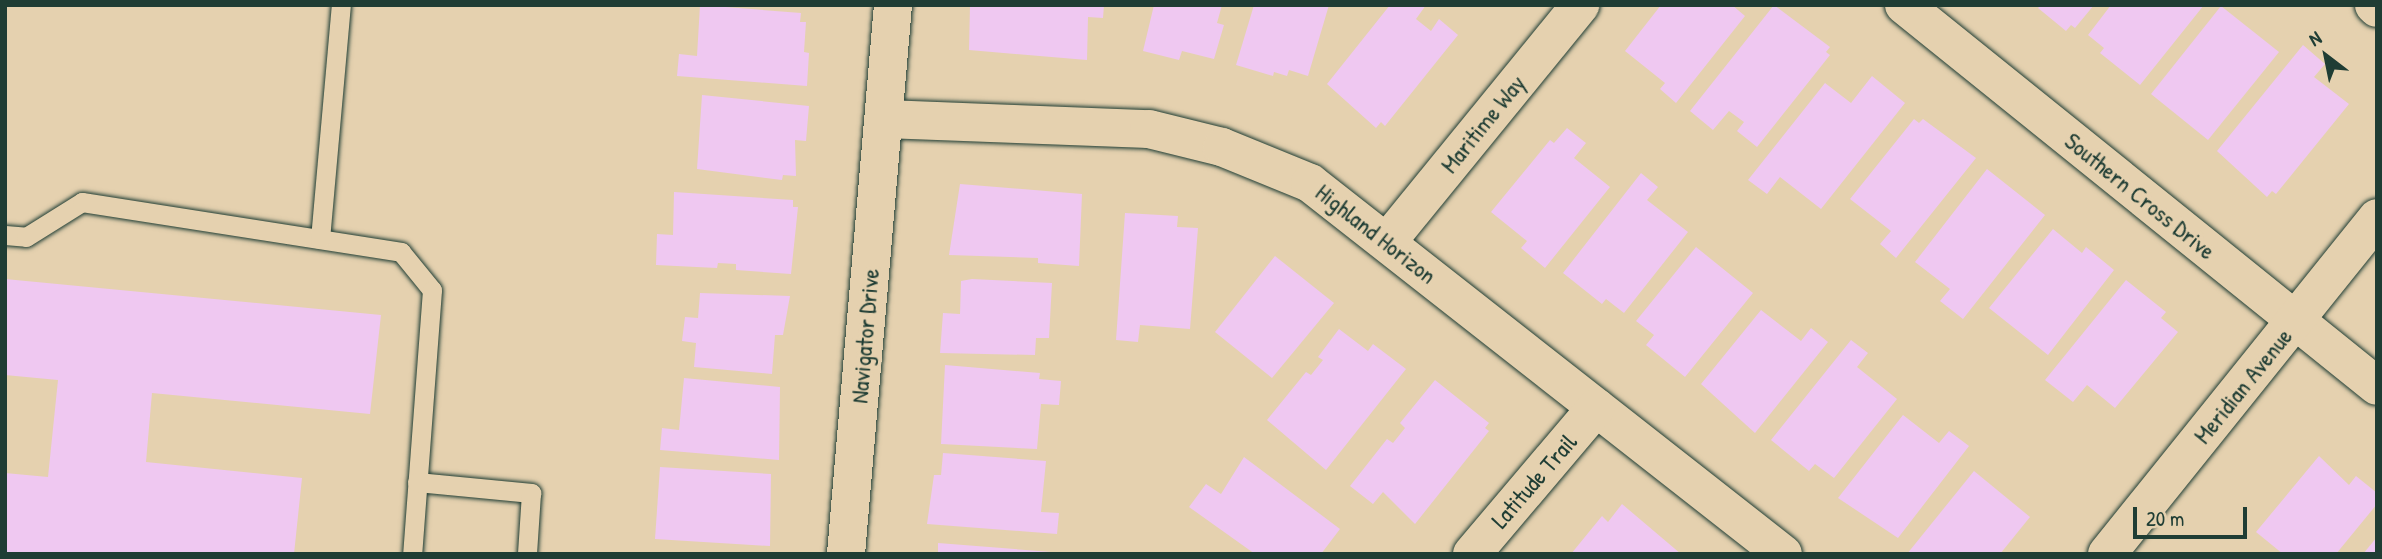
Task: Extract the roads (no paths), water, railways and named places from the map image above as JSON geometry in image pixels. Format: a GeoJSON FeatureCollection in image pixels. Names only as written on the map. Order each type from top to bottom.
{"type":"FeatureCollection","features":[{"type":"Feature","properties":{"kind":"street","name":"Navigator Drive"},"geometry":{"type":"LineString","coordinates":[[846,554],[893,5]]}},
{"type":"Feature","properties":{"kind":"street","name":"Maritime Way"},"geometry":{"type":"LineString","coordinates":[[1387,242],[1580,5]]}},
{"type":"Feature","properties":{"kind":"street","name":"Southern Cross Drive"},"geometry":{"type":"LineString","coordinates":[[1904,5],[2377,386]]}},
{"type":"Feature","properties":{"kind":"street","name":"Highland Horizon"},"geometry":{"type":"LineString","coordinates":[[885,119],[1161,132],[1222,147],[1310,183],[1783,554]]}},
{"type":"Feature","properties":{"kind":"street","name":"Meridian Avenue"},"geometry":{"type":"LineString","coordinates":[[2107,554],[2377,218]]}},
{"type":"Feature","properties":{"kind":"street","name":"Latitude Trail"},"geometry":{"type":"LineString","coordinates":[[1472,554],[1596,408]]}},
{"type":"Feature","properties":{"kind":"lane"},"geometry":{"type":"LineString","coordinates":[[320,239],[341,5]]}},
{"type":"Feature","properties":{"kind":"lane"},"geometry":{"type":"LineString","coordinates":[[5,235],[26,237],[82,202],[401,252],[432,290],[412,554]]}},
{"type":"Feature","properties":{"kind":"lane"},"geometry":{"type":"LineString","coordinates":[[417,482],[531,493],[527,554]]}}]}
